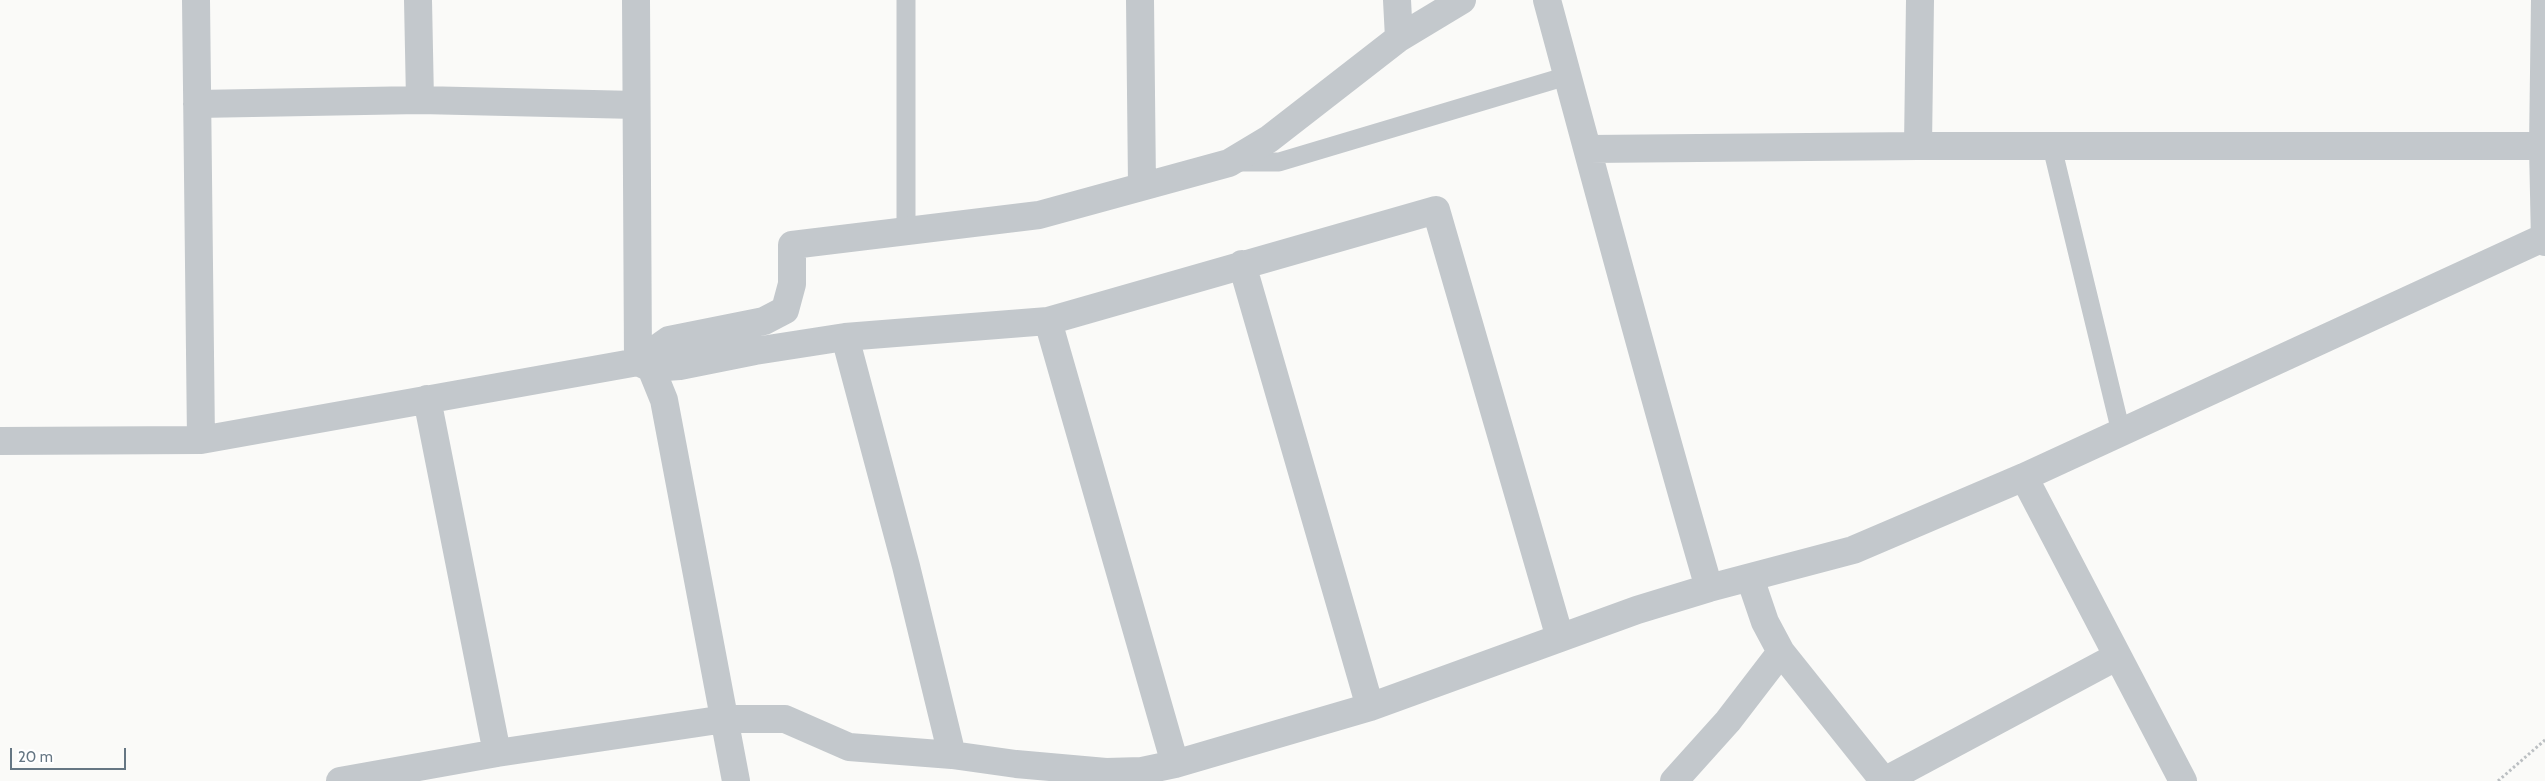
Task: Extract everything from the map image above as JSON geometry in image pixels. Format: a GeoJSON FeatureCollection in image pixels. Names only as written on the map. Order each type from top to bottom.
{"type":"FeatureCollection","features":[{"type":"Feature","properties":{"kind":"street"},"geometry":{"type":"LineString","coordinates":[[196,0],[201,440]]}},
{"type":"Feature","properties":{"kind":"street"},"geometry":{"type":"LineString","coordinates":[[418,0],[420,100]]}},
{"type":"Feature","properties":{"kind":"street"},"geometry":{"type":"LineString","coordinates":[[636,0],[636,105],[645,365],[664,400],[736,781]]}},
{"type":"Feature","properties":{"kind":"street"},"geometry":{"type":"LineString","coordinates":[[1140,0],[1142,185]]}},
{"type":"Feature","properties":{"kind":"street"},"geometry":{"type":"LineString","coordinates":[[1397,0],[1398,38]]}},
{"type":"Feature","properties":{"kind":"street"},"geometry":{"type":"LineString","coordinates":[[645,365],[669,340],[764,321],[785,310],[792,284],[792,245],[1039,215],[1229,162],[1269,139],[1398,38],[1462,0]]}},
{"type":"Feature","properties":{"kind":"street"},"geometry":{"type":"LineString","coordinates":[[1547,0],[1589,149],[1632,318],[1709,588]]}},
{"type":"Feature","properties":{"kind":"street"},"geometry":{"type":"LineString","coordinates":[[1918,146],[1920,0]]}},
{"type":"Feature","properties":{"kind":"street"},"geometry":{"type":"LineString","coordinates":[[340,781],[497,753],[725,719],[785,719],[849,747],[952,755],[1016,764],[1106,772],[1142,771],[1176,764],[1370,707],[1637,610],[1709,588],[1853,550],[2024,477],[2544,239],[2545,0]]}},
{"type":"Feature","properties":{"kind":"street"},"geometry":{"type":"LineString","coordinates":[[197,104],[420,100],[636,105]]}},
{"type":"Feature","properties":{"kind":"street"},"geometry":{"type":"LineString","coordinates":[[1589,149],[1918,146],[2543,146]]}},
{"type":"Feature","properties":{"kind":"street"},"geometry":{"type":"LineString","coordinates":[[0,441],[201,440],[427,399],[645,365],[680,366],[754,351],[844,338],[1048,321],[1436,210],[1560,638]]}},
{"type":"Feature","properties":{"kind":"street"},"geometry":{"type":"LineString","coordinates":[[1242,264],[1370,707]]}},
{"type":"Feature","properties":{"kind":"street"},"geometry":{"type":"LineString","coordinates":[[1048,321],[1176,764]]}},
{"type":"Feature","properties":{"kind":"street"},"geometry":{"type":"LineString","coordinates":[[844,338],[906,566],[952,755]]}},
{"type":"Feature","properties":{"kind":"street"},"geometry":{"type":"LineString","coordinates":[[427,399],[497,753]]}},
{"type":"Feature","properties":{"kind":"street"},"geometry":{"type":"LineString","coordinates":[[2024,477],[2116,658],[2183,781]]}},
{"type":"Feature","properties":{"kind":"street"},"geometry":{"type":"LineString","coordinates":[[1750,578],[1764,622],[1780,652],[1884,781],[2116,658]]}},
{"type":"Feature","properties":{"kind":"street"},"geometry":{"type":"LineString","coordinates":[[1674,781],[1728,721],[1780,652]]}},
{"type":"Feature","properties":{"kind":"lane"},"geometry":{"type":"LineString","coordinates":[[906,0],[906,230]]}},
{"type":"Feature","properties":{"kind":"lane"},"geometry":{"type":"LineString","coordinates":[[1229,162],[1279,162],[1568,76]]}},
{"type":"Feature","properties":{"kind":"lane"},"geometry":{"type":"LineString","coordinates":[[2052,147],[2121,432]]}},
{"type":"Feature","properties":{"kind":"path"},"geometry":{"type":"LineString","coordinates":[[2498,781],[2545,740]]}}]}
